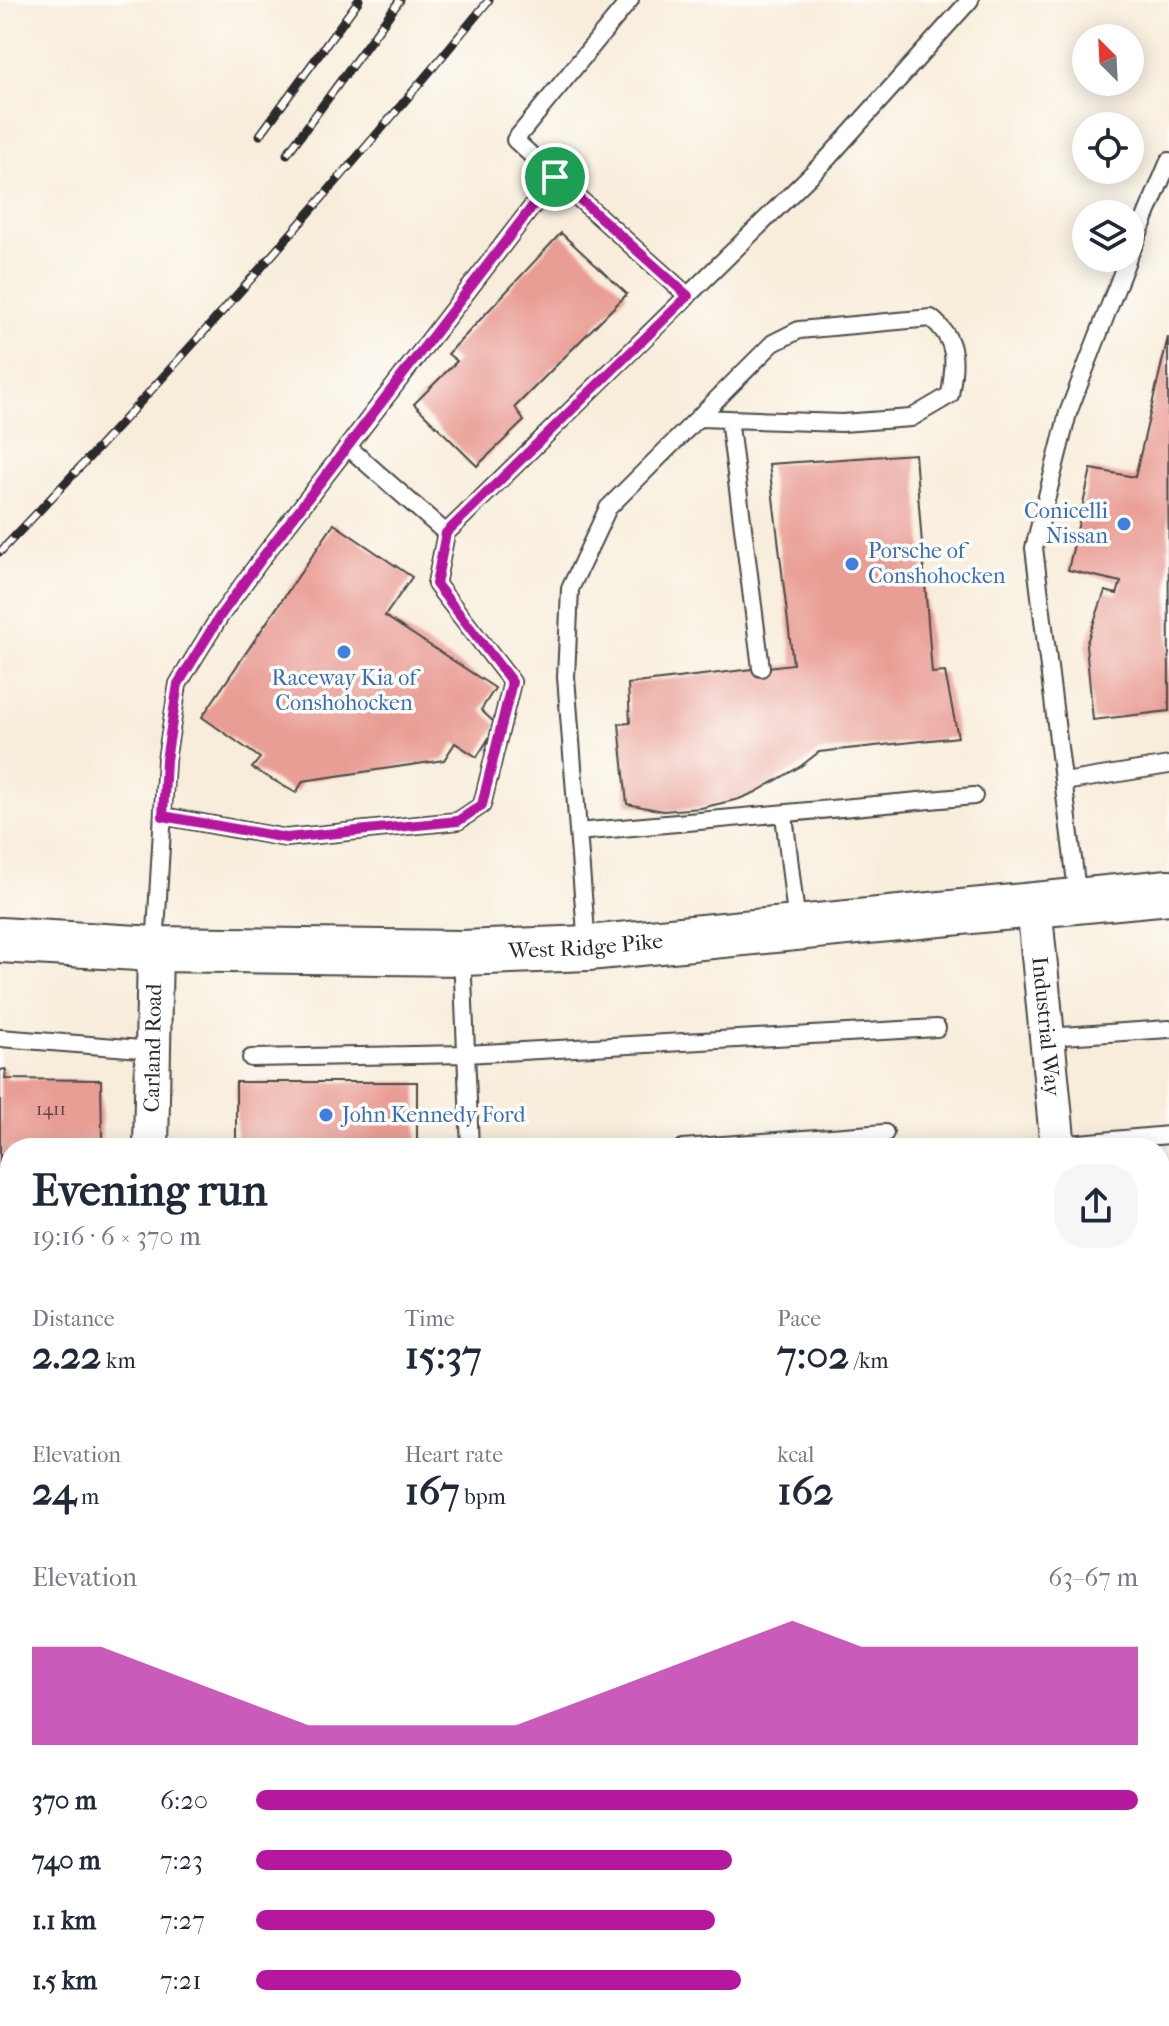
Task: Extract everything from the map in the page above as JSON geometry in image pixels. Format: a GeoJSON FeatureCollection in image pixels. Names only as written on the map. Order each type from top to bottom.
{"type":"FeatureCollection","features":[{"type":"Feature","properties":{"kind":"main road","name":"West Ridge Pike"},"geometry":{"type":"LineString","coordinates":[[0,940],[155,949],[462,953],[588,948],[1169,892]]}},
{"type":"Feature","properties":{"kind":"street","name":"Industrial Way"},"geometry":{"type":"LineString","coordinates":[[1034,905],[1057,1138]]}},
{"type":"Feature","properties":{"kind":"street","name":"Carland Road"},"geometry":{"type":"LineString","coordinates":[[151,1138],[155,949]]}},
{"type":"Feature","properties":{"kind":"lane"},"geometry":{"type":"LineString","coordinates":[[630,0],[515,140],[688,296]]}},
{"type":"Feature","properties":{"kind":"lane"},"geometry":{"type":"LineString","coordinates":[[163,816],[286,838],[458,821],[482,805],[512,682],[436,584],[446,533],[828,158],[970,0]]}},
{"type":"Feature","properties":{"kind":"lane"},"geometry":{"type":"LineString","coordinates":[[1144,220],[1169,161]]}},
{"type":"Feature","properties":{"kind":"lane"},"geometry":{"type":"LineString","coordinates":[[155,949],[166,760],[178,684],[220,616],[555,177]]}},
{"type":"Feature","properties":{"kind":"lane"},"geometry":{"type":"LineString","coordinates":[[1079,900],[1034,548],[1068,413],[1123,272]]}},
{"type":"Feature","properties":{"kind":"lane"},"geometry":{"type":"LineString","coordinates":[[588,948],[566,677],[570,589],[608,508],[755,358],[773,343],[799,330],[931,318],[944,329],[956,358],[950,395],[911,418],[842,423],[699,418]]}},
{"type":"Feature","properties":{"kind":"lane"},"geometry":{"type":"LineString","coordinates":[[729,419],[761,668]]}},
{"type":"Feature","properties":{"kind":"lane"},"geometry":{"type":"LineString","coordinates":[[348,447],[446,533]]}},
{"type":"Feature","properties":{"kind":"lane"},"geometry":{"type":"LineString","coordinates":[[1064,782],[1169,765]]}},
{"type":"Feature","properties":{"kind":"lane"},"geometry":{"type":"LineString","coordinates":[[578,832],[974,796]]}},
{"type":"Feature","properties":{"kind":"lane"},"geometry":{"type":"LineString","coordinates":[[784,815],[797,927]]}},
{"type":"Feature","properties":{"kind":"lane"},"geometry":{"type":"LineString","coordinates":[[462,953],[470,1138]]}},
{"type":"Feature","properties":{"kind":"lane"},"geometry":{"type":"LineString","coordinates":[[251,1058],[466,1054],[937,1028]]}},
{"type":"Feature","properties":{"kind":"lane"},"geometry":{"type":"LineString","coordinates":[[1047,1037],[1169,1029]]}},
{"type":"Feature","properties":{"kind":"lane"},"geometry":{"type":"LineString","coordinates":[[0,1038],[154,1050]]}},
{"type":"Feature","properties":{"kind":"lane"},"geometry":{"type":"LineString","coordinates":[[818,1138],[885,1133]]}},
{"type":"Feature","properties":{"kind":"lane"},"geometry":{"type":"LineString","coordinates":[[1141,1138],[1169,1135]]}},
{"type":"Feature","properties":{"kind":"building"},"geometry":{"type":"Polygon","coordinates":[[[561,233],[627,294],[515,407],[524,421],[477,466],[414,404],[457,361],[448,354],[561,233]]]}},
{"type":"Feature","properties":{"kind":"building","name":"Conicelli Nissan"},"geometry":{"type":"Polygon","coordinates":[[[1168,337],[1169,711],[1093,720],[1086,645],[1105,591],[1117,594],[1121,582],[1068,570],[1091,469],[1135,477],[1168,337]]]}},
{"type":"Feature","properties":{"kind":"building","name":"Porsche of Conshohocken"},"geometry":{"type":"Polygon","coordinates":[[[915,454],[932,673],[945,672],[958,737],[819,752],[756,792],[701,808],[663,811],[627,804],[619,724],[630,723],[628,684],[793,664],[769,464],[915,454]]]}},
{"type":"Feature","properties":{"kind":"building","name":"Raceway Kia of Conshohocken"},"geometry":{"type":"Polygon","coordinates":[[[334,524],[412,577],[385,616],[495,688],[481,710],[497,725],[477,757],[455,743],[444,760],[303,781],[296,793],[252,768],[260,758],[202,717],[334,524]]]}},
{"type":"Feature","properties":{"kind":"building"},"geometry":{"type":"Polygon","coordinates":[[[6,1069],[5,1079],[101,1080],[102,1138],[0,1138],[0,1070],[6,1069]]]}},
{"type":"Feature","properties":{"kind":"building","name":"John Kennedy Ford"},"geometry":{"type":"Polygon","coordinates":[[[236,1082],[417,1082],[417,1138],[236,1138],[236,1082]]]}},
{"type":"Feature","properties":{"kind":"railway"},"geometry":{"type":"LineString","coordinates":[[260,135],[359,0]]}},
{"type":"Feature","properties":{"kind":"railway"},"geometry":{"type":"LineString","coordinates":[[287,154],[400,0]]}},
{"type":"Feature","properties":{"kind":"railway"},"geometry":{"type":"LineString","coordinates":[[0,552],[250,280],[489,0]]}},
{"type":"Feature","properties":{"kind":"place","name":"Conicelli Nissan"},"geometry":{"type":"Point","coordinates":[1124,524]}},
{"type":"Feature","properties":{"kind":"place","name":"Porsche of Conshohocken"},"geometry":{"type":"Point","coordinates":[852,564]}},
{"type":"Feature","properties":{"kind":"place","name":"Raceway Kia of Conshohocken"},"geometry":{"type":"Point","coordinates":[344,652]}},
{"type":"Feature","properties":{"kind":"place","name":"John Kennedy Ford"},"geometry":{"type":"Point","coordinates":[326,1115]}},
{"type":"Feature","properties":{"kind":"route"},"geometry":{"type":"LineString","coordinates":[[555,177],[688,296],[446,533],[436,584],[512,682],[482,805],[458,821],[286,838],[163,816],[166,760],[178,684],[220,616],[265,554],[555,177]]}}]}
